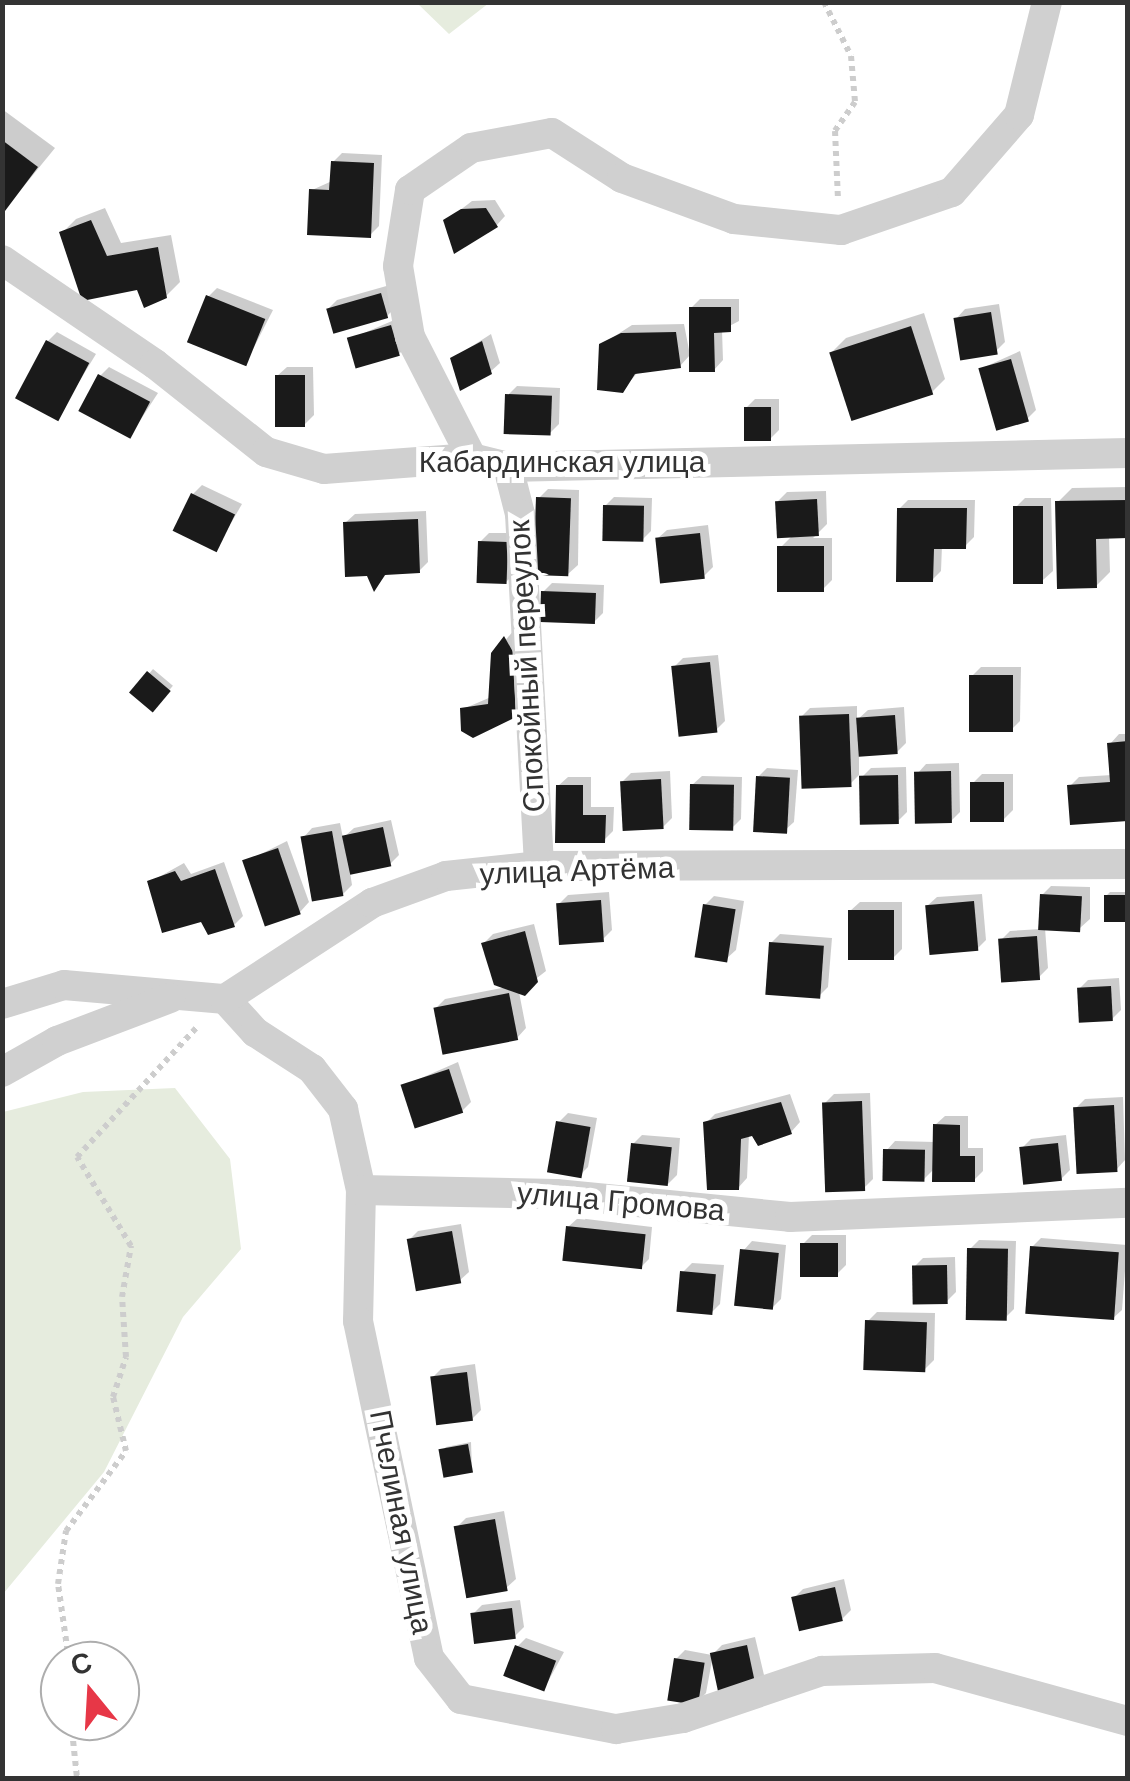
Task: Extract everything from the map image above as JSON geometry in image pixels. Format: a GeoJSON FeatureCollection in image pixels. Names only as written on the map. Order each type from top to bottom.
{"type":"FeatureCollection","features":[{"type":"Feature","properties":{"kind":"street"},"geometry":{"type":"LineString","coordinates":[[472,458],[410,337],[398,266],[410,190],[472,148],[552,133],[622,178],[734,218],[841,230],[952,192],[1019,115],[1047,2]]}},
{"type":"Feature","properties":{"kind":"street","name":"Кабардинская улица"},"geometry":{"type":"LineString","coordinates":[[2,260],[154,364],[266,452],[324,469],[472,458],[508,467],[1128,453]]}},
{"type":"Feature","properties":{"kind":"street","name":"Спокойный переулок"},"geometry":{"type":"LineString","coordinates":[[508,467],[520,514],[538,866]]}},
{"type":"Feature","properties":{"kind":"street","name":"улица Артёма"},"geometry":{"type":"LineString","coordinates":[[223,998],[372,903],[446,876],[538,866],[1128,864]]}},
{"type":"Feature","properties":{"kind":"street"},"geometry":{"type":"LineString","coordinates":[[2,1004],[64,986],[223,998],[256,1032],[312,1069],[343,1109],[361,1190]]}},
{"type":"Feature","properties":{"kind":"street"},"geometry":{"type":"LineString","coordinates":[[2,1072],[57,1041],[177,995]]}},
{"type":"Feature","properties":{"kind":"street","name":"улица Громова"},"geometry":{"type":"LineString","coordinates":[[361,1190],[556,1194],[790,1216],[1128,1203]]}},
{"type":"Feature","properties":{"kind":"street","name":"Пчелиная улица"},"geometry":{"type":"LineString","coordinates":[[361,1190],[358,1321],[429,1658],[461,1699],[616,1728],[684,1718],[822,1671],[935,1668],[1128,1721]]}},
{"type":"Feature","properties":{"kind":"path"},"geometry":{"type":"LineString","coordinates":[[824,2],[850,56],[855,102],[835,131],[841,230]]}},
{"type":"Feature","properties":{"kind":"path"},"geometry":{"type":"LineString","coordinates":[[66,1641],[58,1584],[66,1531],[126,1451],[113,1398],[126,1357],[122,1297],[131,1246],[76,1158],[223,998]]}},
{"type":"Feature","properties":{"kind":"path"},"geometry":{"type":"LineString","coordinates":[[73,1741],[77,1778]]}},
{"type":"Feature","properties":{"kind":"shaded area"},"geometry":{"type":"Polygon","coordinates":[[[417,3],[489,3],[449,34],[417,3]]]}},
{"type":"Feature","properties":{"kind":"shaded area"},"geometry":{"type":"Polygon","coordinates":[[[175,1088],[230,1159],[241,1249],[183,1317],[104,1472],[3,1594],[3,1112],[83,1092],[175,1088]]]}},
{"type":"Feature","properties":{"kind":"building"},"geometry":{"type":"Polygon","coordinates":[[[2,140],[38,167],[2,215],[2,140]]]}},
{"type":"Feature","properties":{"kind":"building"},"geometry":{"type":"Polygon","coordinates":[[[331,161],[374,163],[371,238],[307,235],[309,189],[329,190],[331,161]]]}},
{"type":"Feature","properties":{"kind":"building"},"geometry":{"type":"Polygon","coordinates":[[[486,208],[498,227],[454,254],[443,220],[461,209],[486,208]]]}},
{"type":"Feature","properties":{"kind":"building"},"geometry":{"type":"Polygon","coordinates":[[[91,220],[107,256],[158,247],[167,298],[144,308],[137,290],[82,301],[59,232],[91,220]]]}},
{"type":"Feature","properties":{"kind":"building"},"geometry":{"type":"Polygon","coordinates":[[[381,293],[388,318],[333,334],[326,309],[381,293]]]}},
{"type":"Feature","properties":{"kind":"building"},"geometry":{"type":"Polygon","coordinates":[[[206,295],[265,319],[246,366],[187,342],[206,295]]]}},
{"type":"Feature","properties":{"kind":"building"},"geometry":{"type":"Polygon","coordinates":[[[689,307],[731,307],[731,332],[714,333],[715,372],[689,372],[689,307]]]}},
{"type":"Feature","properties":{"kind":"building"},"geometry":{"type":"Polygon","coordinates":[[[991,312],[998,354],[960,360],[953,318],[991,312]]]}},
{"type":"Feature","properties":{"kind":"building"},"geometry":{"type":"Polygon","coordinates":[[[391,325],[400,356],[356,368],[347,338],[391,325]]]}},
{"type":"Feature","properties":{"kind":"building"},"geometry":{"type":"Polygon","coordinates":[[[911,326],[933,394],[851,421],[829,353],[911,326]]]}},
{"type":"Feature","properties":{"kind":"building"},"geometry":{"type":"Polygon","coordinates":[[[676,332],[681,368],[635,374],[623,393],[597,390],[599,344],[621,333],[676,332]]]}},
{"type":"Feature","properties":{"kind":"building"},"geometry":{"type":"Polygon","coordinates":[[[46,340],[89,363],[58,421],[15,398],[46,340]]]}},
{"type":"Feature","properties":{"kind":"building"},"geometry":{"type":"Polygon","coordinates":[[[482,341],[492,374],[460,391],[450,358],[482,341]]]}},
{"type":"Feature","properties":{"kind":"building"},"geometry":{"type":"Polygon","coordinates":[[[1011,359],[1029,421],[996,431],[978,368],[1011,359]]]}},
{"type":"Feature","properties":{"kind":"building"},"geometry":{"type":"Polygon","coordinates":[[[98,374],[150,402],[130,439],[78,411],[98,374]]]}},
{"type":"Feature","properties":{"kind":"building"},"geometry":{"type":"Polygon","coordinates":[[[275,375],[305,375],[305,427],[275,427],[275,375]]]}},
{"type":"Feature","properties":{"kind":"building"},"geometry":{"type":"Polygon","coordinates":[[[505,394],[552,396],[551,436],[504,434],[505,394]]]}},
{"type":"Feature","properties":{"kind":"building"},"geometry":{"type":"Polygon","coordinates":[[[744,407],[771,407],[771,441],[744,441],[744,407]]]}},
{"type":"Feature","properties":{"kind":"building"},"geometry":{"type":"Polygon","coordinates":[[[191,493],[235,514],[217,552],[173,531],[191,493]]]}},
{"type":"Feature","properties":{"kind":"building"},"geometry":{"type":"Polygon","coordinates":[[[536,497],[571,498],[568,576],[533,575],[536,497]]]}},
{"type":"Feature","properties":{"kind":"building"},"geometry":{"type":"Polygon","coordinates":[[[817,499],[819,536],[777,538],[775,501],[817,499]]]}},
{"type":"Feature","properties":{"kind":"building"},"geometry":{"type":"Polygon","coordinates":[[[1128,500],[1128,538],[1096,539],[1097,588],[1057,589],[1055,501],[1128,500]]]}},
{"type":"Feature","properties":{"kind":"building"},"geometry":{"type":"Polygon","coordinates":[[[603,505],[644,506],[643,542],[602,541],[603,505]]]}},
{"type":"Feature","properties":{"kind":"building"},"geometry":{"type":"Polygon","coordinates":[[[1013,506],[1043,506],[1043,584],[1013,584],[1013,506]]]}},
{"type":"Feature","properties":{"kind":"building"},"geometry":{"type":"Polygon","coordinates":[[[897,508],[967,508],[966,549],[934,549],[933,582],[896,582],[897,508]]]}},
{"type":"Feature","properties":{"kind":"building"},"geometry":{"type":"Polygon","coordinates":[[[418,519],[420,573],[385,575],[374,592],[367,576],[345,577],[343,522],[418,519]]]}},
{"type":"Feature","properties":{"kind":"building"},"geometry":{"type":"Polygon","coordinates":[[[700,533],[705,579],[660,583],[655,538],[700,533]]]}},
{"type":"Feature","properties":{"kind":"building"},"geometry":{"type":"Polygon","coordinates":[[[478,541],[508,542],[507,584],[477,583],[478,541]]]}},
{"type":"Feature","properties":{"kind":"building"},"geometry":{"type":"Polygon","coordinates":[[[777,546],[824,546],[824,592],[777,592],[777,546]]]}},
{"type":"Feature","properties":{"kind":"building"},"geometry":{"type":"Polygon","coordinates":[[[541,591],[596,593],[595,624],[540,622],[541,591]]]}},
{"type":"Feature","properties":{"kind":"building"},"geometry":{"type":"Polygon","coordinates":[[[504,636],[513,652],[516,717],[473,738],[461,731],[460,708],[488,704],[491,653],[504,636]]]}},
{"type":"Feature","properties":{"kind":"building"},"geometry":{"type":"Polygon","coordinates":[[[710,662],[717,733],[679,737],[671,666],[710,662]]]}},
{"type":"Feature","properties":{"kind":"building"},"geometry":{"type":"Polygon","coordinates":[[[147,671],[171,691],[153,712],[129,692],[147,671]]]}},
{"type":"Feature","properties":{"kind":"building"},"geometry":{"type":"Polygon","coordinates":[[[969,675],[1013,675],[1013,732],[969,732],[969,675]]]}},
{"type":"Feature","properties":{"kind":"building"},"geometry":{"type":"Polygon","coordinates":[[[849,714],[852,787],[802,789],[799,716],[849,714]]]}},
{"type":"Feature","properties":{"kind":"building"},"geometry":{"type":"Polygon","coordinates":[[[895,715],[898,754],[859,757],[856,718],[895,715]]]}},
{"type":"Feature","properties":{"kind":"building"},"geometry":{"type":"Polygon","coordinates":[[[1128,741],[1128,821],[1070,825],[1067,785],[1110,782],[1107,743],[1128,741]]]}},
{"type":"Feature","properties":{"kind":"building"},"geometry":{"type":"Polygon","coordinates":[[[951,771],[952,823],[915,824],[914,772],[951,771]]]}},
{"type":"Feature","properties":{"kind":"building"},"geometry":{"type":"Polygon","coordinates":[[[898,775],[899,824],[860,825],[859,776],[898,775]]]}},
{"type":"Feature","properties":{"kind":"building"},"geometry":{"type":"Polygon","coordinates":[[[756,776],[790,778],[787,834],[753,832],[756,776]]]}},
{"type":"Feature","properties":{"kind":"building"},"geometry":{"type":"Polygon","coordinates":[[[661,779],[664,829],[623,831],[620,781],[661,779]]]}},
{"type":"Feature","properties":{"kind":"building"},"geometry":{"type":"Polygon","coordinates":[[[970,782],[1004,782],[1004,822],[970,822],[970,782]]]}},
{"type":"Feature","properties":{"kind":"building"},"geometry":{"type":"Polygon","coordinates":[[[690,784],[734,785],[733,831],[689,830],[690,784]]]}},
{"type":"Feature","properties":{"kind":"building"},"geometry":{"type":"Polygon","coordinates":[[[556,785],[583,785],[583,815],[606,815],[605,843],[555,843],[556,785]]]}},
{"type":"Feature","properties":{"kind":"building"},"geometry":{"type":"Polygon","coordinates":[[[383,827],[391,866],[350,875],[342,836],[383,827]]]}},
{"type":"Feature","properties":{"kind":"building"},"geometry":{"type":"Polygon","coordinates":[[[332,831],[343,896],[312,902],[300,837],[332,831]]]}},
{"type":"Feature","properties":{"kind":"building"},"geometry":{"type":"Polygon","coordinates":[[[278,848],[301,914],[265,927],[242,860],[278,848]]]}},
{"type":"Feature","properties":{"kind":"building"},"geometry":{"type":"Polygon","coordinates":[[[215,869],[235,927],[208,935],[201,922],[162,933],[147,881],[175,871],[181,881],[215,869]]]}},
{"type":"Feature","properties":{"kind":"building"},"geometry":{"type":"Polygon","coordinates":[[[1040,894],[1082,896],[1080,932],[1038,930],[1040,894]]]}},
{"type":"Feature","properties":{"kind":"building"},"geometry":{"type":"Polygon","coordinates":[[[1104,895],[1128,895],[1128,922],[1104,922],[1104,895]]]}},
{"type":"Feature","properties":{"kind":"building"},"geometry":{"type":"Polygon","coordinates":[[[601,900],[604,942],[559,945],[556,903],[601,900]]]}},
{"type":"Feature","properties":{"kind":"building"},"geometry":{"type":"Polygon","coordinates":[[[974,901],[978,951],[930,955],[925,905],[974,901]]]}},
{"type":"Feature","properties":{"kind":"building"},"geometry":{"type":"Polygon","coordinates":[[[703,904],[736,909],[727,962],[695,957],[703,904]]]}},
{"type":"Feature","properties":{"kind":"building"},"geometry":{"type":"Polygon","coordinates":[[[848,910],[894,910],[894,960],[848,960],[848,910]]]}},
{"type":"Feature","properties":{"kind":"building"},"geometry":{"type":"Polygon","coordinates":[[[525,931],[538,982],[525,996],[494,985],[481,943],[525,931]]]}},
{"type":"Feature","properties":{"kind":"building"},"geometry":{"type":"Polygon","coordinates":[[[1037,936],[1040,980],[1001,983],[998,939],[1037,936]]]}},
{"type":"Feature","properties":{"kind":"building"},"geometry":{"type":"Polygon","coordinates":[[[769,942],[824,946],[820,999],[765,995],[769,942]]]}},
{"type":"Feature","properties":{"kind":"building"},"geometry":{"type":"Polygon","coordinates":[[[1111,986],[1113,1021],[1079,1023],[1077,988],[1111,986]]]}},
{"type":"Feature","properties":{"kind":"building"},"geometry":{"type":"Polygon","coordinates":[[[509,993],[518,1040],[443,1055],[433,1008],[509,993]]]}},
{"type":"Feature","properties":{"kind":"building"},"geometry":{"type":"Polygon","coordinates":[[[449,1069],[463,1113],[415,1129],[400,1085],[449,1069]]]}},
{"type":"Feature","properties":{"kind":"building"},"geometry":{"type":"Polygon","coordinates":[[[862,1101],[865,1191],[825,1192],[822,1102],[862,1101]]]}},
{"type":"Feature","properties":{"kind":"building"},"geometry":{"type":"Polygon","coordinates":[[[781,1102],[792,1134],[758,1146],[752,1136],[741,1139],[739,1190],[707,1190],[703,1122],[781,1102]]]}},
{"type":"Feature","properties":{"kind":"building"},"geometry":{"type":"Polygon","coordinates":[[[1114,1105],[1118,1172],[1077,1174],[1073,1107],[1114,1105]]]}},
{"type":"Feature","properties":{"kind":"building"},"geometry":{"type":"Polygon","coordinates":[[[556,1121],[590,1127],[581,1178],[547,1172],[556,1121]]]}},
{"type":"Feature","properties":{"kind":"building"},"geometry":{"type":"Polygon","coordinates":[[[933,1124],[960,1125],[960,1156],[975,1156],[975,1182],[932,1182],[933,1124]]]}},
{"type":"Feature","properties":{"kind":"building"},"geometry":{"type":"Polygon","coordinates":[[[631,1143],[672,1147],[668,1186],[627,1182],[631,1143]]]}},
{"type":"Feature","properties":{"kind":"building"},"geometry":{"type":"Polygon","coordinates":[[[1058,1143],[1062,1181],[1023,1185],[1019,1147],[1058,1143]]]}},
{"type":"Feature","properties":{"kind":"building"},"geometry":{"type":"Polygon","coordinates":[[[883,1149],[925,1150],[924,1182],[882,1181],[883,1149]]]}},
{"type":"Feature","properties":{"kind":"building"},"geometry":{"type":"Polygon","coordinates":[[[566,1226],[646,1234],[642,1269],[562,1261],[566,1226]]]}},
{"type":"Feature","properties":{"kind":"building"},"geometry":{"type":"Polygon","coordinates":[[[452,1231],[461,1283],[416,1291],[407,1239],[452,1231]]]}},
{"type":"Feature","properties":{"kind":"building"},"geometry":{"type":"Polygon","coordinates":[[[800,1243],[838,1243],[838,1277],[800,1277],[800,1243]]]}},
{"type":"Feature","properties":{"kind":"building"},"geometry":{"type":"Polygon","coordinates":[[[1030,1246],[1119,1252],[1114,1320],[1025,1314],[1030,1246]]]}},
{"type":"Feature","properties":{"kind":"building"},"geometry":{"type":"Polygon","coordinates":[[[967,1248],[1008,1249],[1007,1321],[966,1320],[967,1248]]]}},
{"type":"Feature","properties":{"kind":"building"},"geometry":{"type":"Polygon","coordinates":[[[740,1249],[779,1253],[773,1310],[734,1306],[740,1249]]]}},
{"type":"Feature","properties":{"kind":"building"},"geometry":{"type":"Polygon","coordinates":[[[947,1265],[948,1304],[913,1305],[912,1266],[947,1265]]]}},
{"type":"Feature","properties":{"kind":"building"},"geometry":{"type":"Polygon","coordinates":[[[680,1271],[716,1274],[712,1315],[676,1312],[680,1271]]]}},
{"type":"Feature","properties":{"kind":"building"},"geometry":{"type":"Polygon","coordinates":[[[865,1320],[927,1322],[925,1372],[863,1370],[865,1320]]]}},
{"type":"Feature","properties":{"kind":"building"},"geometry":{"type":"Polygon","coordinates":[[[467,1372],[473,1421],[436,1425],[430,1377],[467,1372]]]}},
{"type":"Feature","properties":{"kind":"building"},"geometry":{"type":"Polygon","coordinates":[[[468,1444],[473,1473],[443,1478],[438,1449],[468,1444]]]}},
{"type":"Feature","properties":{"kind":"building"},"geometry":{"type":"Polygon","coordinates":[[[495,1519],[508,1591],[466,1598],[454,1526],[495,1519]]]}},
{"type":"Feature","properties":{"kind":"building"},"geometry":{"type":"Polygon","coordinates":[[[835,1587],[843,1621],[799,1631],[791,1597],[835,1587]]]}},
{"type":"Feature","properties":{"kind":"building"},"geometry":{"type":"Polygon","coordinates":[[[512,1608],[516,1639],[474,1644],[470,1613],[512,1608]]]}},
{"type":"Feature","properties":{"kind":"building"},"geometry":{"type":"Polygon","coordinates":[[[515,1645],[556,1661],[544,1692],[503,1676],[515,1645]]]}},
{"type":"Feature","properties":{"kind":"building"},"geometry":{"type":"Polygon","coordinates":[[[747,1645],[756,1686],[719,1694],[710,1653],[747,1645]]]}},
{"type":"Feature","properties":{"kind":"building"},"geometry":{"type":"Polygon","coordinates":[[[674,1658],[705,1663],[698,1705],[667,1700],[674,1658]]]}}]}
